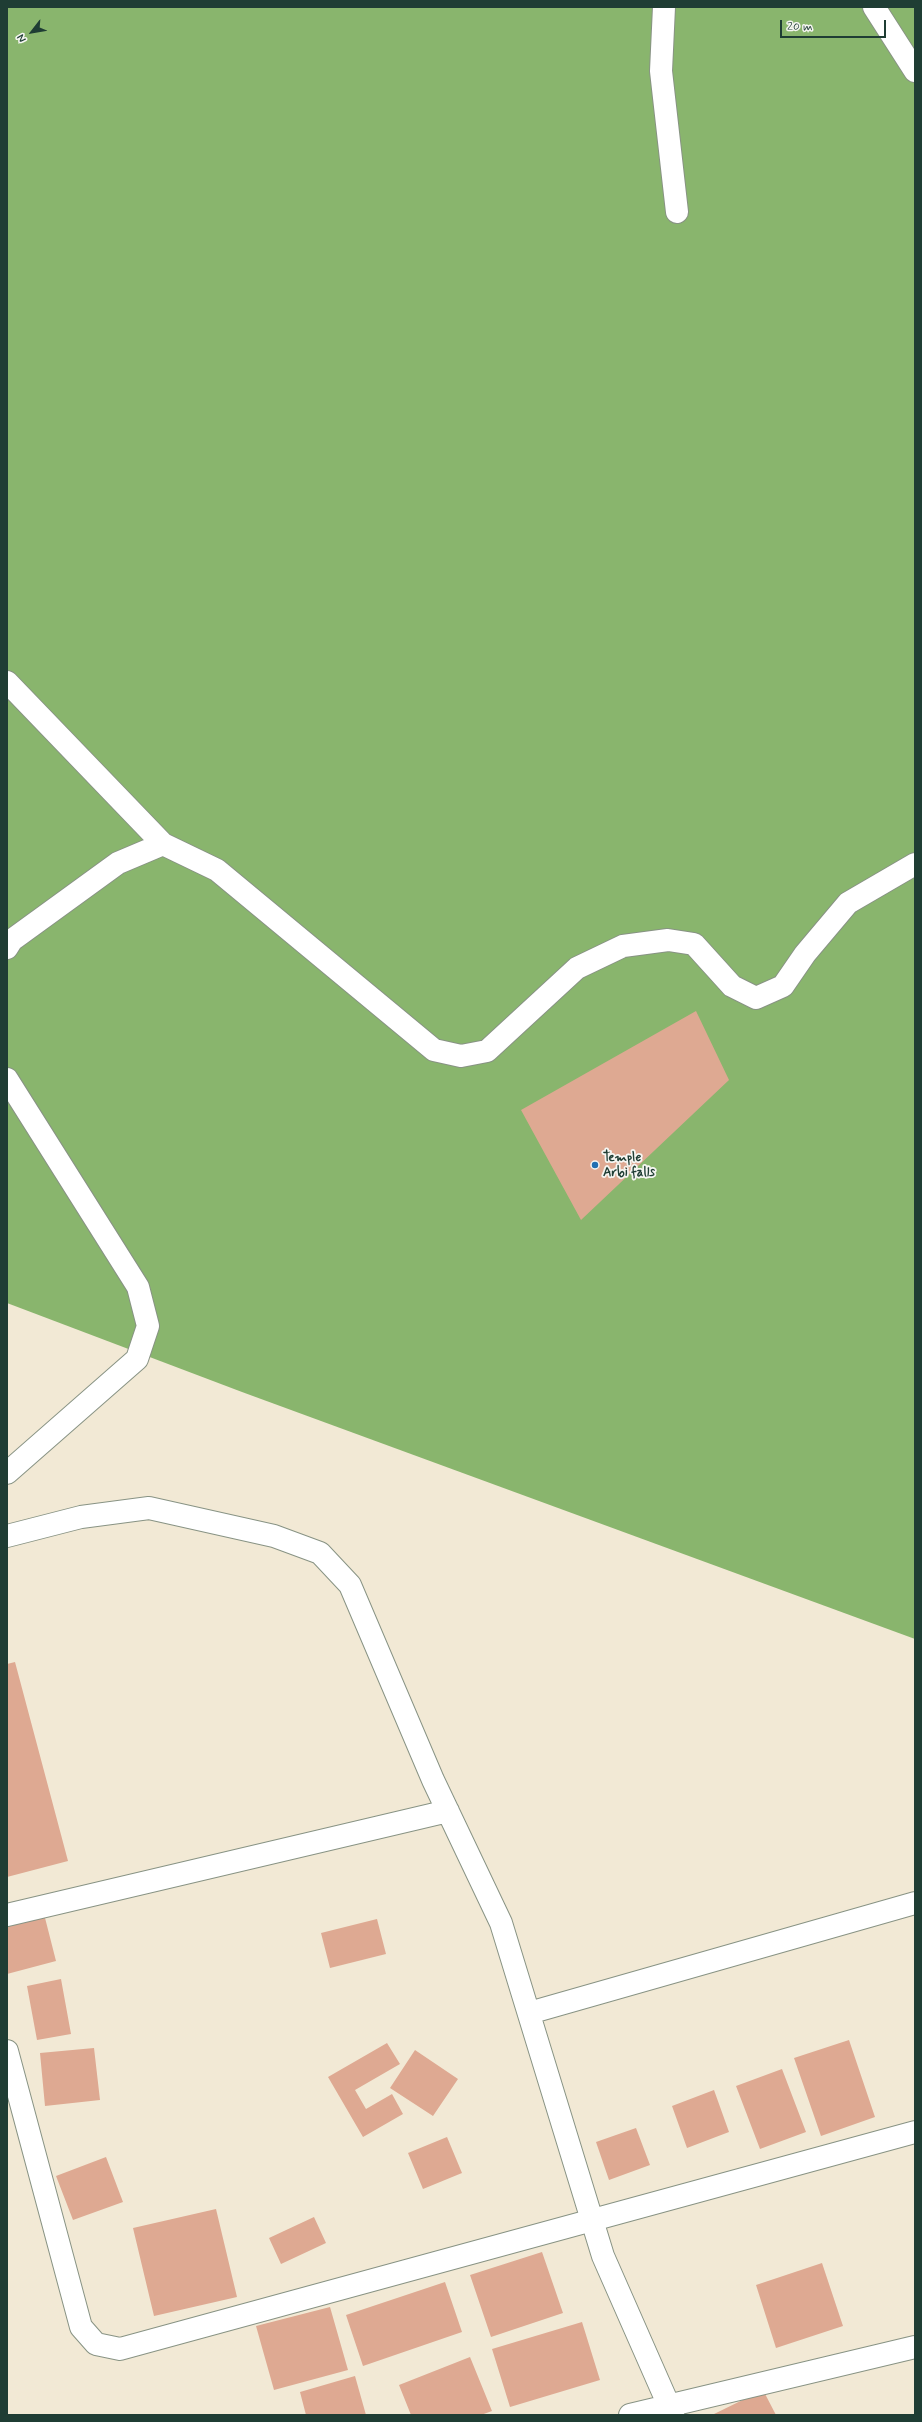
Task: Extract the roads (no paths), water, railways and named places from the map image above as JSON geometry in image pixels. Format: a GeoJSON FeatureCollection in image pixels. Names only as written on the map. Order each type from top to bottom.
{"type":"FeatureCollection","features":[{"type":"Feature","properties":{"kind":"street"},"geometry":{"type":"LineString","coordinates":[[664,7],[661,71],[677,212]]}},
{"type":"Feature","properties":{"kind":"street"},"geometry":{"type":"LineString","coordinates":[[874,7],[915,71]]}},
{"type":"Feature","properties":{"kind":"street"},"geometry":{"type":"LineString","coordinates":[[7,682],[163,844],[217,870],[434,1050],[461,1056],[487,1051],[577,968],[623,946],[668,940],[694,944],[732,986],[756,998],[783,986],[805,954],[848,903],[915,864]]}},
{"type":"Feature","properties":{"kind":"street"},"geometry":{"type":"LineString","coordinates":[[7,948],[12,940],[118,863],[163,844]]}},
{"type":"Feature","properties":{"kind":"street"},"geometry":{"type":"LineString","coordinates":[[7,1079],[138,1287],[148,1326],[137,1359],[7,1473]]}},
{"type":"Feature","properties":{"kind":"street"},"geometry":{"type":"LineString","coordinates":[[7,1536],[81,1517],[149,1508],[274,1536],[320,1552],[350,1585],[448,1811],[501,1923],[603,2256],[671,2411]]}},
{"type":"Feature","properties":{"kind":"street"},"geometry":{"type":"LineString","coordinates":[[7,1915],[448,1811]]}},
{"type":"Feature","properties":{"kind":"street"},"geometry":{"type":"LineString","coordinates":[[529,2013],[915,1903]]}},
{"type":"Feature","properties":{"kind":"street"},"geometry":{"type":"LineString","coordinates":[[7,2051],[81,2327],[96,2344],[120,2349],[915,2132]]}},
{"type":"Feature","properties":{"kind":"street"},"geometry":{"type":"LineString","coordinates":[[630,2415],[671,2411],[915,2347]]}},
{"type":"Feature","properties":{"kind":"place","name":"Temple Arbi falls"},"geometry":{"type":"Point","coordinates":[595,1165]}}]}
